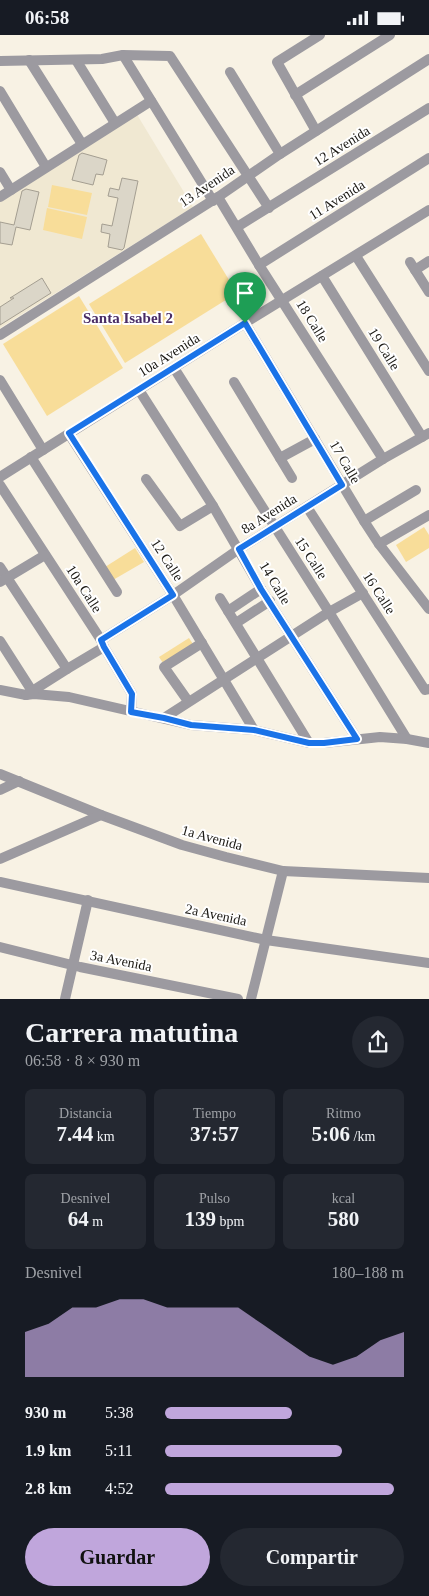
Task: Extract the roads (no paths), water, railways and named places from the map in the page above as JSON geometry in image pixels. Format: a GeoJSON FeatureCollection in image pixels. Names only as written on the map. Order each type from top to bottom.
{"type":"FeatureCollection","features":[{"type":"Feature","properties":{"kind":"street"},"geometry":{"type":"LineString","coordinates":[[316,131],[277,62],[320,35]]}},
{"type":"Feature","properties":{"kind":"street"},"geometry":{"type":"LineString","coordinates":[[296,95],[390,35]]}},
{"type":"Feature","properties":{"kind":"street"},"geometry":{"type":"LineString","coordinates":[[0,61],[76,60],[102,59],[123,55],[170,55],[269,208]]}},
{"type":"Feature","properties":{"kind":"street","name":"18 Calle"},"geometry":{"type":"LineString","coordinates":[[123,55],[215,199],[237,227],[259,265],[383,459]]}},
{"type":"Feature","properties":{"kind":"street","name":"13 Avenida"},"geometry":{"type":"LineString","coordinates":[[0,335],[215,199],[280,154],[429,59]]}},
{"type":"Feature","properties":{"kind":"street"},"geometry":{"type":"LineString","coordinates":[[29,60],[82,145]]}},
{"type":"Feature","properties":{"kind":"street"},"geometry":{"type":"LineString","coordinates":[[76,60],[115,123]]}},
{"type":"Feature","properties":{"kind":"street"},"geometry":{"type":"LineString","coordinates":[[230,72],[280,154]]}},
{"type":"Feature","properties":{"kind":"street"},"geometry":{"type":"LineString","coordinates":[[0,91],[46,167]]}},
{"type":"Feature","properties":{"kind":"street"},"geometry":{"type":"LineString","coordinates":[[0,197],[151,101]]}},
{"type":"Feature","properties":{"kind":"street","name":"12 Avenida"},"geometry":{"type":"LineString","coordinates":[[237,227],[429,108]]}},
{"type":"Feature","properties":{"kind":"street","name":"11 Avenida"},"geometry":{"type":"LineString","coordinates":[[259,265],[429,158]]}},
{"type":"Feature","properties":{"kind":"street"},"geometry":{"type":"LineString","coordinates":[[0,172],[11,190]]}},
{"type":"Feature","properties":{"kind":"street","name":"10a Avenida"},"geometry":{"type":"LineString","coordinates":[[0,477],[245,323],[428,214]]}},
{"type":"Feature","properties":{"kind":"street"},"geometry":{"type":"LineString","coordinates":[[356,256],[426,359],[429,371]]}},
{"type":"Feature","properties":{"kind":"street"},"geometry":{"type":"LineString","coordinates":[[429,261],[412,266],[426,279],[429,292]]}},
{"type":"Feature","properties":{"kind":"street","name":"19 Calle"},"geometry":{"type":"LineString","coordinates":[[322,276],[426,435]]}},
{"type":"Feature","properties":{"kind":"street","name":"17 Calle"},"geometry":{"type":"LineString","coordinates":[[245,323],[364,521],[379,544],[429,609]]}},
{"type":"Feature","properties":{"kind":"street","name":"15 Calle"},"geometry":{"type":"LineString","coordinates":[[174,368],[407,739]]}},
{"type":"Feature","properties":{"kind":"street"},"geometry":{"type":"LineString","coordinates":[[0,380],[43,450]]}},
{"type":"Feature","properties":{"kind":"street"},"geometry":{"type":"LineString","coordinates":[[234,382],[292,478]]}},
{"type":"Feature","properties":{"kind":"street","name":"14 Calle"},"geometry":{"type":"LineString","coordinates":[[139,390],[213,506],[261,589],[357,739]]}},
{"type":"Feature","properties":{"kind":"street","name":"12 Calle"},"geometry":{"type":"LineString","coordinates":[[69,433],[173,595],[254,730]]}},
{"type":"Feature","properties":{"kind":"street","name":"8a Avenida"},"geometry":{"type":"LineString","coordinates":[[29,693],[67,669],[239,549],[383,459],[426,435]]}},
{"type":"Feature","properties":{"kind":"street"},"geometry":{"type":"LineString","coordinates":[[280,458],[315,439]]}},
{"type":"Feature","properties":{"kind":"street"},"geometry":{"type":"LineString","coordinates":[[31,457],[117,592]]}},
{"type":"Feature","properties":{"kind":"street"},"geometry":{"type":"LineString","coordinates":[[146,479],[180,526],[213,506]]}},
{"type":"Feature","properties":{"kind":"street","name":"10a Calle"},"geometry":{"type":"LineString","coordinates":[[0,485],[103,644],[132,694],[131,712]]}},
{"type":"Feature","properties":{"kind":"street"},"geometry":{"type":"LineString","coordinates":[[364,521],[416,490]]}},
{"type":"Feature","properties":{"kind":"street","name":"16 Calle"},"geometry":{"type":"LineString","coordinates":[[307,507],[425,690],[429,689]]}},
{"type":"Feature","properties":{"kind":"street"},"geometry":{"type":"LineString","coordinates":[[379,544],[429,515]]}},
{"type":"Feature","properties":{"kind":"street"},"geometry":{"type":"LineString","coordinates":[[3,580],[45,555]]}},
{"type":"Feature","properties":{"kind":"street"},"geometry":{"type":"LineString","coordinates":[[0,567],[3,580],[67,669]]}},
{"type":"Feature","properties":{"kind":"street"},"geometry":{"type":"LineString","coordinates":[[228,611],[261,589]]}},
{"type":"Feature","properties":{"kind":"street"},"geometry":{"type":"LineString","coordinates":[[164,718],[329,612],[363,593]]}},
{"type":"Feature","properties":{"kind":"street"},"geometry":{"type":"LineString","coordinates":[[220,598],[258,657],[309,743]]}},
{"type":"Feature","properties":{"kind":"street"},"geometry":{"type":"LineString","coordinates":[[236,623],[270,601]]}},
{"type":"Feature","properties":{"kind":"street"},"geometry":{"type":"LineString","coordinates":[[0,641],[29,693]]}},
{"type":"Feature","properties":{"kind":"street"},"geometry":{"type":"LineString","coordinates":[[188,701],[164,667],[202,643]]}},
{"type":"Feature","properties":{"kind":"street"},"geometry":{"type":"LineString","coordinates":[[0,690],[68,697],[191,725],[254,730],[309,743],[380,737],[429,743]]}},
{"type":"Feature","properties":{"kind":"street","name":"1a Avenida"},"geometry":{"type":"LineString","coordinates":[[0,774],[182,845],[283,871],[429,878]]}},
{"type":"Feature","properties":{"kind":"street"},"geometry":{"type":"LineString","coordinates":[[0,790],[18,781]]}},
{"type":"Feature","properties":{"kind":"street"},"geometry":{"type":"LineString","coordinates":[[0,859],[101,815]]}},
{"type":"Feature","properties":{"kind":"street"},"geometry":{"type":"LineString","coordinates":[[251,999],[283,871]]}},
{"type":"Feature","properties":{"kind":"street","name":"2a Avenida"},"geometry":{"type":"LineString","coordinates":[[0,882],[266,940],[429,963]]}},
{"type":"Feature","properties":{"kind":"street"},"geometry":{"type":"LineString","coordinates":[[66,999],[88,901]]}},
{"type":"Feature","properties":{"kind":"street","name":"3a Avenida"},"geometry":{"type":"LineString","coordinates":[[0,947],[73,965],[238,999]]}},
{"type":"Feature","properties":{"kind":"district","name":"Santa Isabel 2"},"geometry":{"type":"Point","coordinates":[128,318]}}]}
